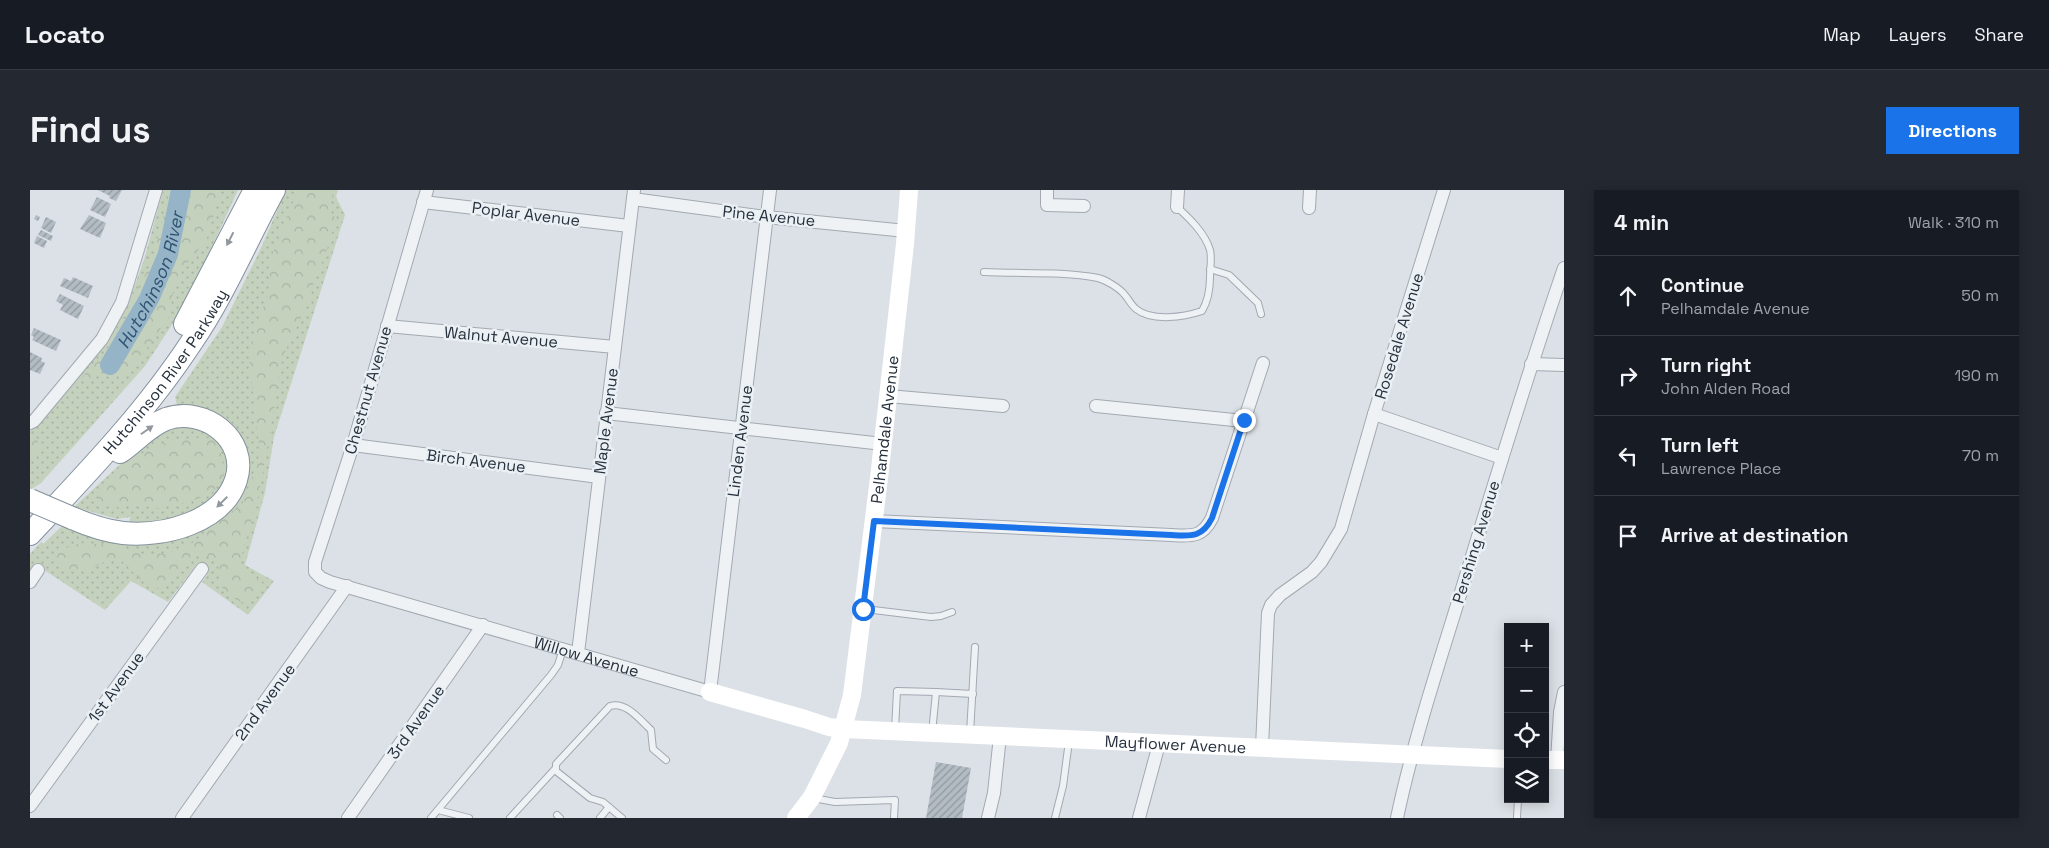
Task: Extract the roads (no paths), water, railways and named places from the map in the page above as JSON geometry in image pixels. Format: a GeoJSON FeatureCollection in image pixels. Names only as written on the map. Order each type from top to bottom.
{"type":"FeatureCollection","features":[{"type":"Feature","properties":{"kind":"highway","name":"Hutchinson River Parkway"},"geometry":{"type":"LineString","coordinates":[[30,512],[122,410],[163,358],[194,310],[255,190]]}},
{"type":"Feature","properties":{"kind":"highway","name":"Hutchinson River Parkway"},"geometry":{"type":"LineString","coordinates":[[30,534],[143,409],[182,358],[219,297],[274,190]]}},
{"type":"Feature","properties":{"kind":"highway"},"geometry":{"type":"LineString","coordinates":[[30,500],[106,530],[133,534],[164,531],[208,514],[228,496],[236,479],[237,458],[228,436],[216,425],[200,418],[178,417],[153,426],[124,450],[80,480]]}},
{"type":"Feature","properties":{"kind":"street"},"geometry":{"type":"LineString","coordinates":[[30,423],[34,421],[102,339],[122,302],[156,190]]}},
{"type":"Feature","properties":{"kind":"street","name":"Linden Avenue"},"geometry":{"type":"LineString","coordinates":[[710,692],[770,190]]}},
{"type":"Feature","properties":{"kind":"street","name":"Pelhamdale Avenue"},"geometry":{"type":"LineString","coordinates":[[797,818],[812,798],[844,729],[852,695],[883,444],[909,190]]}},
{"type":"Feature","properties":{"kind":"street"},"geometry":{"type":"LineString","coordinates":[[1047,190],[1047,205],[1084,206]]}},
{"type":"Feature","properties":{"kind":"street"},"geometry":{"type":"LineString","coordinates":[[1177,207],[1178,190]]}},
{"type":"Feature","properties":{"kind":"street"},"geometry":{"type":"LineString","coordinates":[[1309,208],[1310,190]]}},
{"type":"Feature","properties":{"kind":"street","name":"Rosedale Avenue"},"geometry":{"type":"LineString","coordinates":[[1262,747],[1268,614],[1271,605],[1280,595],[1312,572],[1329,552],[1341,530],[1374,414],[1444,190]]}},
{"type":"Feature","properties":{"kind":"street","name":"Pine Avenue"},"geometry":{"type":"LineString","coordinates":[[633,194],[766,217],[906,231]]}},
{"type":"Feature","properties":{"kind":"street","name":"Maple Avenue"},"geometry":{"type":"LineString","coordinates":[[578,653],[633,194]]}},
{"type":"Feature","properties":{"kind":"street","name":"Poplar Avenue"},"geometry":{"type":"LineString","coordinates":[[425,196],[628,226]]}},
{"type":"Feature","properties":{"kind":"street","name":"Chestnut Avenue"},"geometry":{"type":"LineString","coordinates":[[330,582],[321,578],[315,572],[315,562],[352,445],[425,196]]}},
{"type":"Feature","properties":{"kind":"street","name":"Pershing Avenue"},"geometry":{"type":"LineString","coordinates":[[1397,818],[1412,754],[1531,364],[1564,268]]}},
{"type":"Feature","properties":{"kind":"street","name":"Walnut Avenue"},"geometry":{"type":"LineString","coordinates":[[387,326],[615,347]]}},
{"type":"Feature","properties":{"kind":"street"},"geometry":{"type":"LineString","coordinates":[[874,521],[1188,536],[1198,534],[1208,526],[1212,518],[1262,363]]}},
{"type":"Feature","properties":{"kind":"street"},"geometry":{"type":"LineString","coordinates":[[1531,364],[1564,365]]}},
{"type":"Feature","properties":{"kind":"street"},"geometry":{"type":"LineString","coordinates":[[888,396],[1003,406]]}},
{"type":"Feature","properties":{"kind":"street"},"geometry":{"type":"LineString","coordinates":[[1096,406],[1244,420]]}},
{"type":"Feature","properties":{"kind":"street"},"geometry":{"type":"LineString","coordinates":[[606,413],[883,444]]}},
{"type":"Feature","properties":{"kind":"street"},"geometry":{"type":"LineString","coordinates":[[1374,414],[1502,458]]}},
{"type":"Feature","properties":{"kind":"street","name":"Birch Avenue"},"geometry":{"type":"LineString","coordinates":[[352,445],[599,477]]}},
{"type":"Feature","properties":{"kind":"street","name":"1st Avenue"},"geometry":{"type":"LineString","coordinates":[[30,806],[202,569]]}},
{"type":"Feature","properties":{"kind":"street"},"geometry":{"type":"LineString","coordinates":[[30,582],[38,570]]}},
{"type":"Feature","properties":{"kind":"street","name":"Willow Avenue"},"geometry":{"type":"LineString","coordinates":[[330,582],[805,718],[829,727],[844,729]]}},
{"type":"Feature","properties":{"kind":"street","name":"2nd Avenue"},"geometry":{"type":"LineString","coordinates":[[182,818],[347,586]]}},
{"type":"Feature","properties":{"kind":"street","name":"3rd Avenue"},"geometry":{"type":"LineString","coordinates":[[348,818],[483,625]]}},
{"type":"Feature","properties":{"kind":"street"},"geometry":{"type":"LineString","coordinates":[[1555,760],[1564,692]]}},
{"type":"Feature","properties":{"kind":"street","name":"Mayflower Avenue"},"geometry":{"type":"LineString","coordinates":[[844,729],[1504,759]]}},
{"type":"Feature","properties":{"kind":"street"},"geometry":{"type":"LineString","coordinates":[[988,818],[994,793],[1000,736]]}},
{"type":"Feature","properties":{"kind":"street"},"geometry":{"type":"LineString","coordinates":[[1139,818],[1159,744]]}},
{"type":"Feature","properties":{"kind":"lane"},"geometry":{"type":"LineString","coordinates":[[984,272],[1054,274],[1100,278],[1122,291],[1136,309],[1161,317],[1184,317],[1202,311],[1206,305],[1210,288],[1210,251],[1206,240],[1189,218],[1177,207]]}},
{"type":"Feature","properties":{"kind":"lane"},"geometry":{"type":"LineString","coordinates":[[1210,269],[1229,275],[1258,303],[1261,314]]}},
{"type":"Feature","properties":{"kind":"lane"},"geometry":{"type":"LineString","coordinates":[[863,609],[931,617],[952,612]]}},
{"type":"Feature","properties":{"kind":"lane"},"geometry":{"type":"LineString","coordinates":[[970,735],[975,647]]}},
{"type":"Feature","properties":{"kind":"lane"},"geometry":{"type":"LineString","coordinates":[[431,818],[551,675],[558,665],[563,649]]}},
{"type":"Feature","properties":{"kind":"lane"},"geometry":{"type":"LineString","coordinates":[[894,731],[897,691],[973,694]]}},
{"type":"Feature","properties":{"kind":"lane"},"geometry":{"type":"LineString","coordinates":[[932,733],[936,692]]}},
{"type":"Feature","properties":{"kind":"lane"},"geometry":{"type":"LineString","coordinates":[[510,818],[556,769],[556,764],[610,706],[616,704],[625,706],[652,730],[653,749],[666,760]]}},
{"type":"Feature","properties":{"kind":"lane"},"geometry":{"type":"LineString","coordinates":[[1055,818],[1063,786],[1069,740]]}},
{"type":"Feature","properties":{"kind":"lane"},"geometry":{"type":"LineString","coordinates":[[556,769],[590,798],[603,802],[622,818]]}},
{"type":"Feature","properties":{"kind":"lane"},"geometry":{"type":"LineString","coordinates":[[812,798],[835,802],[895,800],[894,818]]}},
{"type":"Feature","properties":{"kind":"lane"},"geometry":{"type":"LineString","coordinates":[[1517,818],[1518,803]]}},
{"type":"Feature","properties":{"kind":"lane"},"geometry":{"type":"LineString","coordinates":[[600,818],[608,807]]}},
{"type":"Feature","properties":{"kind":"lane"},"geometry":{"type":"LineString","coordinates":[[438,810],[469,818]]}},
{"type":"Feature","properties":{"kind":"waterway","name":"Hutchinson River"},"geometry":{"type":"LineString","coordinates":[[110,365],[149,299],[168,254],[181,190]]}}]}
